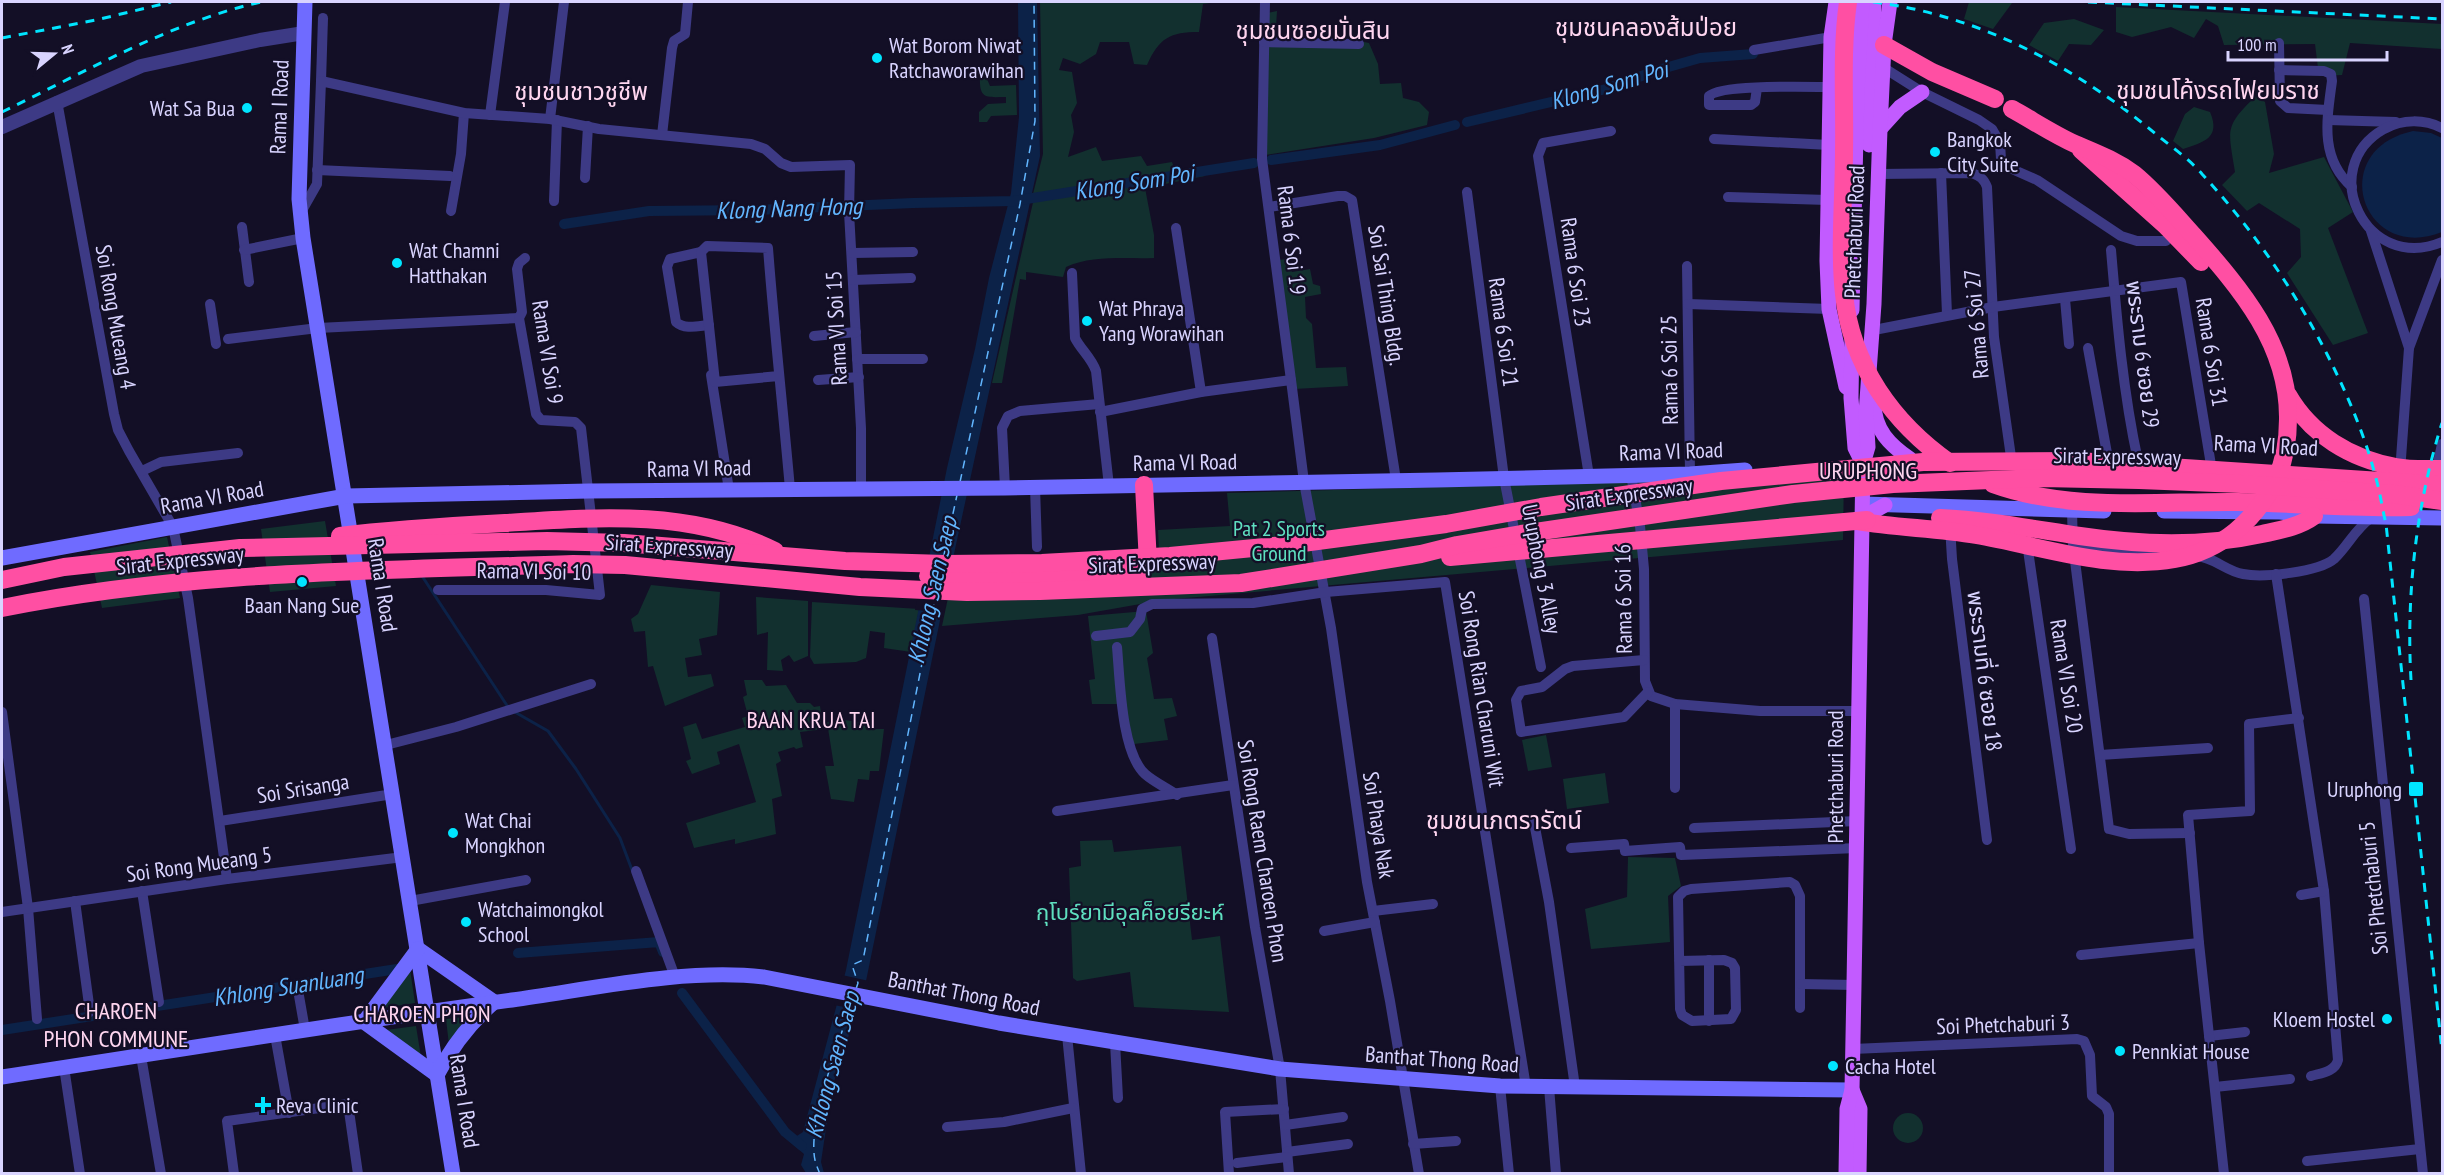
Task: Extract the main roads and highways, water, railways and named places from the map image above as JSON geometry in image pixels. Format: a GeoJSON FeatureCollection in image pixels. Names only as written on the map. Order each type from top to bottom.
{"type":"FeatureCollection","features":[{"type":"Feature","properties":{"kind":"highway"},"geometry":{"type":"LineString","coordinates":[[1848,2],[1843,294],[1848,318],[1865,368],[1892,411],[1929,449],[1981,479],[2023,493],[2100,502],[2177,501],[2442,506]]}},
{"type":"Feature","properties":{"kind":"highway"},"geometry":{"type":"LineString","coordinates":[[1884,45],[1932,72],[1995,99]]}},
{"type":"Feature","properties":{"kind":"highway"},"geometry":{"type":"LineString","coordinates":[[1421,554],[1457,557],[1861,514],[2113,561],[2143,562],[2174,559],[2196,553],[2231,535],[2265,501],[2283,463],[2288,433],[2288,393],[2274,347],[2252,307],[2228,276],[2174,213],[2134,175],[2101,153],[2074,144],[2012,108]]}},
{"type":"Feature","properties":{"kind":"highway"},"geometry":{"type":"LineString","coordinates":[[2074,144],[2195,254],[2230,296],[2249,325],[2295,408],[2333,444],[2361,458],[2441,477]]}},
{"type":"Feature","properties":{"kind":"highway","name":"Sirat Expressway"},"geometry":{"type":"LineString","coordinates":[[2,580],[64,567],[240,548],[581,541],[845,561],[1042,563],[1170,556],[1295,544],[1446,524],[1540,507],[1721,481],[1923,462],[2078,461],[2441,477]]}},
{"type":"Feature","properties":{"kind":"highway","name":"Sirat Expressway"},"geometry":{"type":"LineString","coordinates":[[2,608],[44,599],[242,576],[583,564],[625,565],[860,587],[967,592],[1241,583],[1421,554],[1521,534],[1793,494],[1893,484],[1965,480],[2042,478],[2241,484],[2393,495],[2442,501]]}},
{"type":"Feature","properties":{"kind":"highway"},"geometry":{"type":"LineString","coordinates":[[240,548],[393,530],[622,517],[662,520],[718,530],[752,541],[805,566],[819,569],[908,575],[1047,577],[1137,573],[1148,563],[1144,485]]}},
{"type":"Feature","properties":{"kind":"highway"},"geometry":{"type":"LineString","coordinates":[[1861,514],[1877,518],[1948,519],[2020,526],[2080,536],[2180,543],[2228,540],[2280,530],[2306,522],[2314,516]]}},
{"type":"Feature","properties":{"kind":"main road","name":"Rama I Road"},"geometry":{"type":"LineString","coordinates":[[305,2],[299,207],[453,1173]]}},
{"type":"Feature","properties":{"kind":"main road","name":"Phetchaburi Road"},"geometry":{"type":"LineString","coordinates":[[1836,2],[1831,37],[1828,200],[1829,309],[1843,379],[1851,398]]}},
{"type":"Feature","properties":{"kind":"main road","name":"Phetchaburi Road"},"geometry":{"type":"LineString","coordinates":[[1862,2],[1859,45],[1851,398],[1855,448],[1863,464]]}},
{"type":"Feature","properties":{"kind":"main road"},"geometry":{"type":"LineString","coordinates":[[1866,413],[1866,263],[1874,2]]}},
{"type":"Feature","properties":{"kind":"main road","name":"Phetchaburi Road"},"geometry":{"type":"LineString","coordinates":[[1846,1173],[1847,1109],[1852,1090],[1853,1049],[1861,514],[1863,464],[1868,447],[1866,413],[1874,304],[1884,45],[1890,2]]}},
{"type":"Feature","properties":{"kind":"main road"},"geometry":{"type":"LineString","coordinates":[[1859,45],[1884,45]]}},
{"type":"Feature","properties":{"kind":"main road"},"geometry":{"type":"LineString","coordinates":[[1880,129],[1900,108],[1922,92]]}},
{"type":"Feature","properties":{"kind":"main road"},"geometry":{"type":"LineString","coordinates":[[1874,304],[1874,413],[1882,434],[1890,445],[1910,459]]}},
{"type":"Feature","properties":{"kind":"main road","name":"Rama VI Road"},"geometry":{"type":"LineString","coordinates":[[2,558],[346,496],[589,491],[882,490],[1690,474],[1910,459],[2011,457],[2108,459],[2441,477]]}},
{"type":"Feature","properties":{"kind":"main road"},"geometry":{"type":"LineString","coordinates":[[2374,474],[2377,517]]}},
{"type":"Feature","properties":{"kind":"main road"},"geometry":{"type":"LineString","coordinates":[[1861,514],[1885,505],[2072,511],[2280,512],[2314,516],[2442,518]]}},
{"type":"Feature","properties":{"kind":"main road"},"geometry":{"type":"LineString","coordinates":[[418,949],[494,1002],[477,1016],[460,1037],[448,1053],[438,1075],[364,1022],[418,949]]}},
{"type":"Feature","properties":{"kind":"main road","name":"Banthat Thong Road"},"geometry":{"type":"LineString","coordinates":[[2,1077],[494,1002],[675,977],[726,974],[747,975],[1067,1035],[1280,1069],[1402,1080],[1526,1087],[1852,1090]]}},
{"type":"Feature","properties":{"kind":"main road","name":"Phetchaburi Road"},"geometry":{"type":"LineString","coordinates":[[1852,1090],[1860,1109],[1859,1173]]}},
{"type":"Feature","properties":{"kind":"water","name":"Khlong Saen Saep"},"geometry":{"type":"Polygon","coordinates":[[[1018,2],[1037,2],[1040,156],[946,591],[866,981],[832,1088],[821,1162],[824,1173],[806,1173],[801,1165],[804,1154],[789,1141],[803,1132],[846,970],[947,468],[989,278],[1011,193],[1019,117],[1018,2]]]}},
{"type":"Feature","properties":{"kind":"water"},"geometry":{"type":"Polygon","coordinates":[[[2413,131],[2431,133],[2442,138],[2442,232],[2414,238],[2391,232],[2374,219],[2364,201],[2362,180],[2369,159],[2386,142],[2413,131]]]}},
{"type":"Feature","properties":{"kind":"waterway","name":"Klong Som Poi"},"geometry":{"type":"LineString","coordinates":[[1467,122],[1606,89],[1700,58],[1753,54]]}},
{"type":"Feature","properties":{"kind":"waterway","name":"Klong Som Poi"},"geometry":{"type":"LineString","coordinates":[[1271,160],[1380,145],[1455,125]]}},
{"type":"Feature","properties":{"kind":"waterway","name":"Klong Nang Hong"},"geometry":{"type":"LineString","coordinates":[[564,224],[649,211],[757,210],[1014,201],[1254,163]]}},
{"type":"Feature","properties":{"kind":"waterway"},"geometry":{"type":"LineString","coordinates":[[422,576],[508,707]]}},
{"type":"Feature","properties":{"kind":"waterway"},"geometry":{"type":"LineString","coordinates":[[513,711],[548,731],[576,769],[620,838],[632,870]]}},
{"type":"Feature","properties":{"kind":"waterway","name":"Khlong Suanluang"},"geometry":{"type":"LineString","coordinates":[[518,953],[659,942],[663,952]]}},
{"type":"Feature","properties":{"kind":"waterway","name":"Khlong Suanluang"},"geometry":{"type":"LineString","coordinates":[[2,1030],[397,969]]}},
{"type":"Feature","properties":{"kind":"waterway"},"geometry":{"type":"LineString","coordinates":[[682,993],[785,1132],[802,1146]]}},
{"type":"Feature","properties":{"kind":"railway"},"geometry":{"type":"LineString","coordinates":[[2,38],[96,20],[171,2]]}},
{"type":"Feature","properties":{"kind":"railway"},"geometry":{"type":"LineString","coordinates":[[2,112],[161,35],[227,11],[261,2]]}},
{"type":"Feature","properties":{"kind":"railway"},"geometry":{"type":"LineString","coordinates":[[1873,2],[1951,19],[1988,32],[2059,66],[2126,110],[2192,163],[2224,199],[2264,250],[2317,334],[2362,433],[2377,481],[2386,524],[2442,1051]]}},
{"type":"Feature","properties":{"kind":"railway"},"geometry":{"type":"LineString","coordinates":[[2088,2],[2442,19]]}},
{"type":"Feature","properties":{"kind":"railway"},"geometry":{"type":"LineString","coordinates":[[2411,680],[2410,616],[2415,550],[2425,486],[2442,423]]}},
{"type":"Feature","properties":{"kind":"place","name":"Wat Borom Niwat Ratchaworawihan"},"geometry":{"type":"Point","coordinates":[877,58]}},
{"type":"Feature","properties":{"kind":"place","name":"Wat Sa Bua"},"geometry":{"type":"Point","coordinates":[247,108]}},
{"type":"Feature","properties":{"kind":"place","name":"Bangkok City Suite"},"geometry":{"type":"Point","coordinates":[1935,152]}},
{"type":"Feature","properties":{"kind":"place","name":"Wat Chamni Hatthakan"},"geometry":{"type":"Point","coordinates":[397,263]}},
{"type":"Feature","properties":{"kind":"place","name":"Wat Phraya Yang Worawihan"},"geometry":{"type":"Point","coordinates":[1087,321]}},
{"type":"Feature","properties":{"kind":"place","name":"Baan Nang Sue"},"geometry":{"type":"Point","coordinates":[302,582]}},
{"type":"Feature","properties":{"kind":"place","name":"Uruphong"},"geometry":{"type":"Point","coordinates":[2416,789]}},
{"type":"Feature","properties":{"kind":"place","name":"Wat Chai Mongkhon"},"geometry":{"type":"Point","coordinates":[453,833]}},
{"type":"Feature","properties":{"kind":"place","name":"Watchaimongkol School"},"geometry":{"type":"Point","coordinates":[466,922]}},
{"type":"Feature","properties":{"kind":"place","name":"Kloem Hostel"},"geometry":{"type":"Point","coordinates":[2387,1019]}},
{"type":"Feature","properties":{"kind":"place","name":"Pennkiat House"},"geometry":{"type":"Point","coordinates":[2120,1051]}},
{"type":"Feature","properties":{"kind":"place","name":"Cacha Hotel"},"geometry":{"type":"Point","coordinates":[1833,1066]}},
{"type":"Feature","properties":{"kind":"place","name":"Reva Clinic"},"geometry":{"type":"Point","coordinates":[263,1105]}},
{"type":"Feature","properties":{"kind":"district","name":"ชุมชนคลองส้มป่อย"},"geometry":{"type":"Point","coordinates":[1646,27]}},
{"type":"Feature","properties":{"kind":"district","name":"ชุมชนซอยมั่นสิน"},"geometry":{"type":"Point","coordinates":[1313,30]}},
{"type":"Feature","properties":{"kind":"district","name":"ชุมชนโค้งรถไฟยมราช"},"geometry":{"type":"Point","coordinates":[2218,90]}},
{"type":"Feature","properties":{"kind":"district","name":"ชุมชนชาวชูชีพ"},"geometry":{"type":"Point","coordinates":[581,91]}},
{"type":"Feature","properties":{"kind":"district","name":"URUPHONG"},"geometry":{"type":"Point","coordinates":[1868,470]}},
{"type":"Feature","properties":{"kind":"district","name":"BAAN KRUA TAI"},"geometry":{"type":"Point","coordinates":[811,719]}},
{"type":"Feature","properties":{"kind":"district","name":"ชุมชนเภตรารัตน์"},"geometry":{"type":"Point","coordinates":[1504,820]}},
{"type":"Feature","properties":{"kind":"district","name":"CHAROEN PHON"},"geometry":{"type":"Point","coordinates":[422,1013]}},
{"type":"Feature","properties":{"kind":"district","name":"CHAROEN PHON COMMUNE"},"geometry":{"type":"Point","coordinates":[116,1024]}},
{"type":"Feature","properties":{"kind":"park label","name":"Pat 2 Sports Ground"},"geometry":{"type":"Point","coordinates":[1279,540]}},
{"type":"Feature","properties":{"kind":"park label","name":"กุโบร์ยามีอุลค็อยรียะห์"},"geometry":{"type":"Point","coordinates":[1130,912]}}]}
